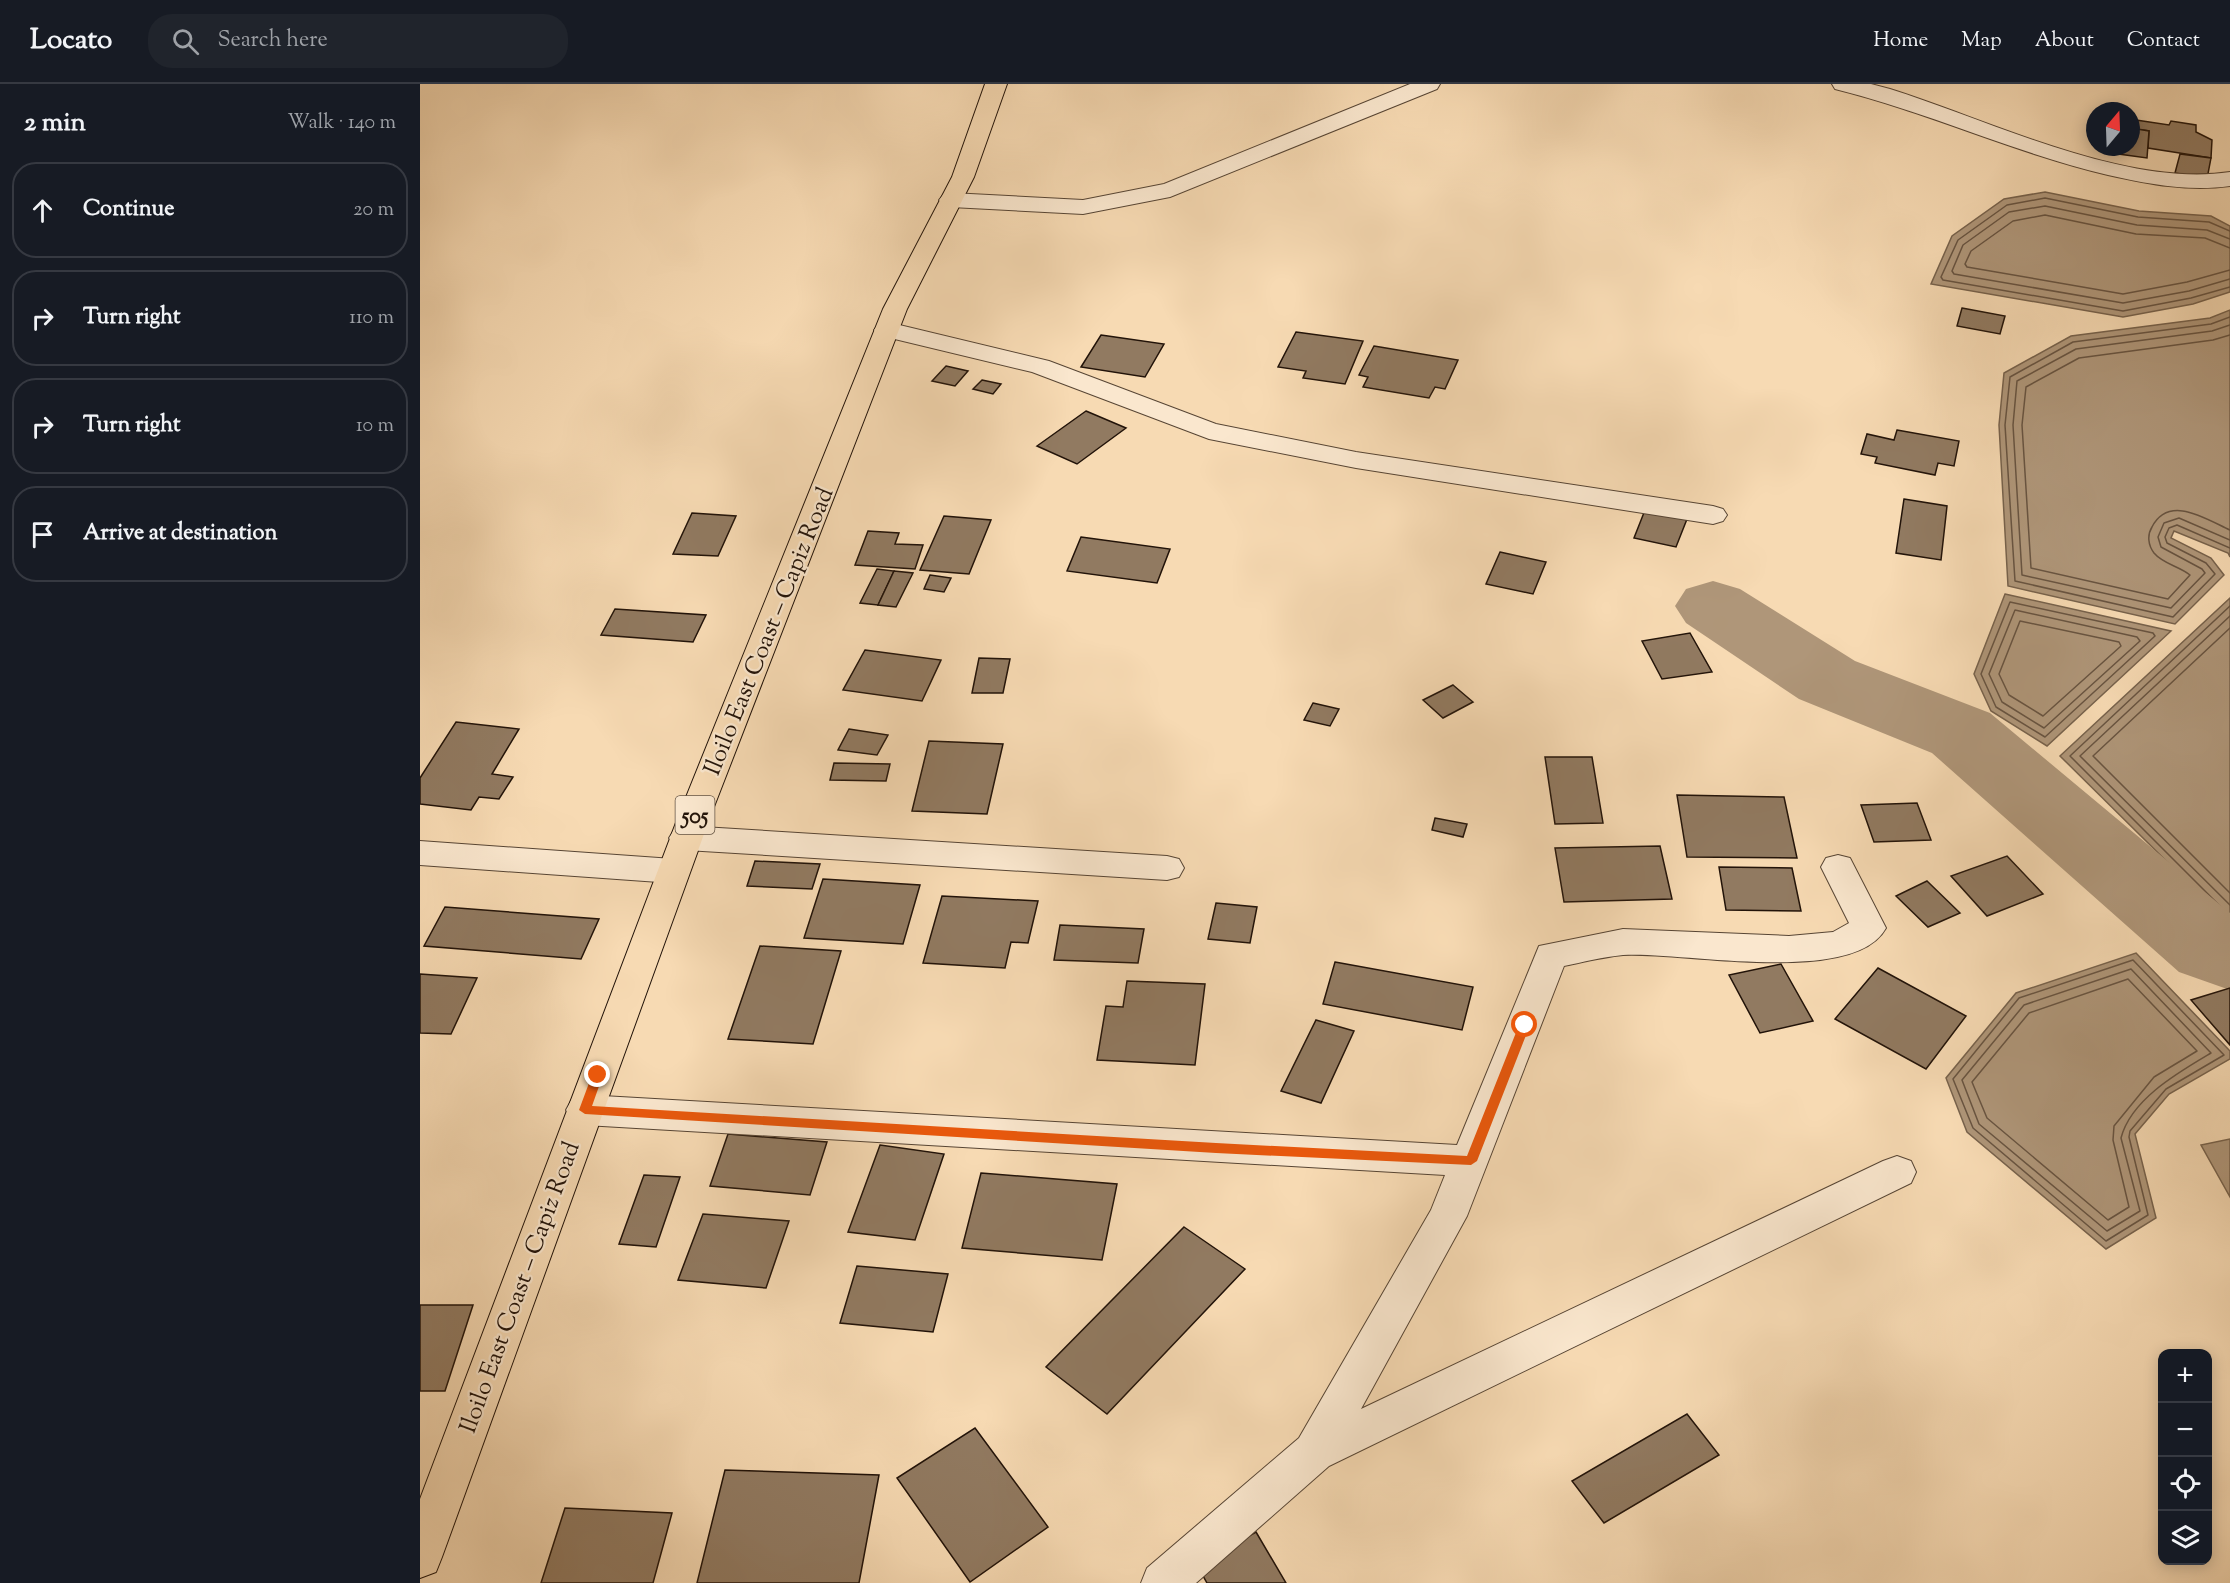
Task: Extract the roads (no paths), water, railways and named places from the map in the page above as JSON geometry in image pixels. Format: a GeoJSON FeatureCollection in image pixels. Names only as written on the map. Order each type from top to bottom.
{"type":"FeatureCollection","features":[{"type":"Feature","properties":{"kind":"main road","name":"Iloilo East Coast – Capiz Road"},"geometry":{"type":"LineString","coordinates":[[420,1557],[686,838],[887,330],[963,177],[996,84]]}},
{"type":"Feature","properties":{"kind":"street"},"geometry":{"type":"LineString","coordinates":[[951,200],[1083,207],[1170,190],[1429,84]]}},
{"type":"Feature","properties":{"kind":"street"},"geometry":{"type":"LineString","coordinates":[[1843,84],[1881,92],[2000,136],[2104,169],[2209,183],[2230,179]]}},
{"type":"Feature","properties":{"kind":"street"},"geometry":{"type":"LineString","coordinates":[[887,330],[1040,366],[1209,431],[1356,460],[1713,515]]}},
{"type":"Feature","properties":{"kind":"street"},"geometry":{"type":"LineString","coordinates":[[686,838],[1167,868]]}},
{"type":"Feature","properties":{"kind":"street"},"geometry":{"type":"LineString","coordinates":[[420,853],[673,872]]}},
{"type":"Feature","properties":{"kind":"street"},"geometry":{"type":"LineString","coordinates":[[1314,1452],[1448,1216],[1551,955],[1623,942],[1789,949],[1840,945],[1869,928],[1838,867]]}},
{"type":"Feature","properties":{"kind":"street"},"geometry":{"type":"LineString","coordinates":[[585,1110],[1471,1161]]}},
{"type":"Feature","properties":{"kind":"street"},"geometry":{"type":"LineString","coordinates":[[1164,1583],[1314,1452],[1897,1172]]}},
{"type":"Feature","properties":{"kind":"water"},"geometry":{"type":"Polygon","coordinates":[[[2045,192],[2139,211],[2211,216],[2230,226],[2230,292],[2193,304],[2123,317],[1931,284],[1952,236],[2004,199],[2045,192]]]}},
{"type":"Feature","properties":{"kind":"water"},"geometry":{"type":"Polygon","coordinates":[[[2230,310],[2230,557],[2228,553],[2174,531],[2171,538],[2211,558],[2224,575],[2175,624],[2008,586],[1999,425],[2004,373],[2071,336],[2210,318],[2230,310]]]}},
{"type":"Feature","properties":{"kind":"water"},"geometry":{"type":"Polygon","coordinates":[[[2005,594],[2171,631],[2047,746],[1991,711],[1974,674],[2005,594]]]}},
{"type":"Feature","properties":{"kind":"water"},"geometry":{"type":"Polygon","coordinates":[[[2230,598],[2230,924],[2060,756],[2230,598]]]}},
{"type":"Feature","properties":{"kind":"water"},"geometry":{"type":"Polygon","coordinates":[[[2136,953],[2230,1051],[2230,1059],[2169,1094],[2135,1134],[2156,1218],[2106,1249],[1967,1132],[1946,1078],[2016,993],[2136,953]]]}},
{"type":"Feature","properties":{"kind":"water"},"geometry":{"type":"Polygon","coordinates":[[[2230,1139],[2230,1197],[2201,1145],[2230,1139]]]}},
{"type":"Feature","properties":{"kind":"waterway"},"geometry":{"type":"LineString","coordinates":[[1713,606],[1827,680],[1961,733],[2211,948],[2230,956]]}}]}
